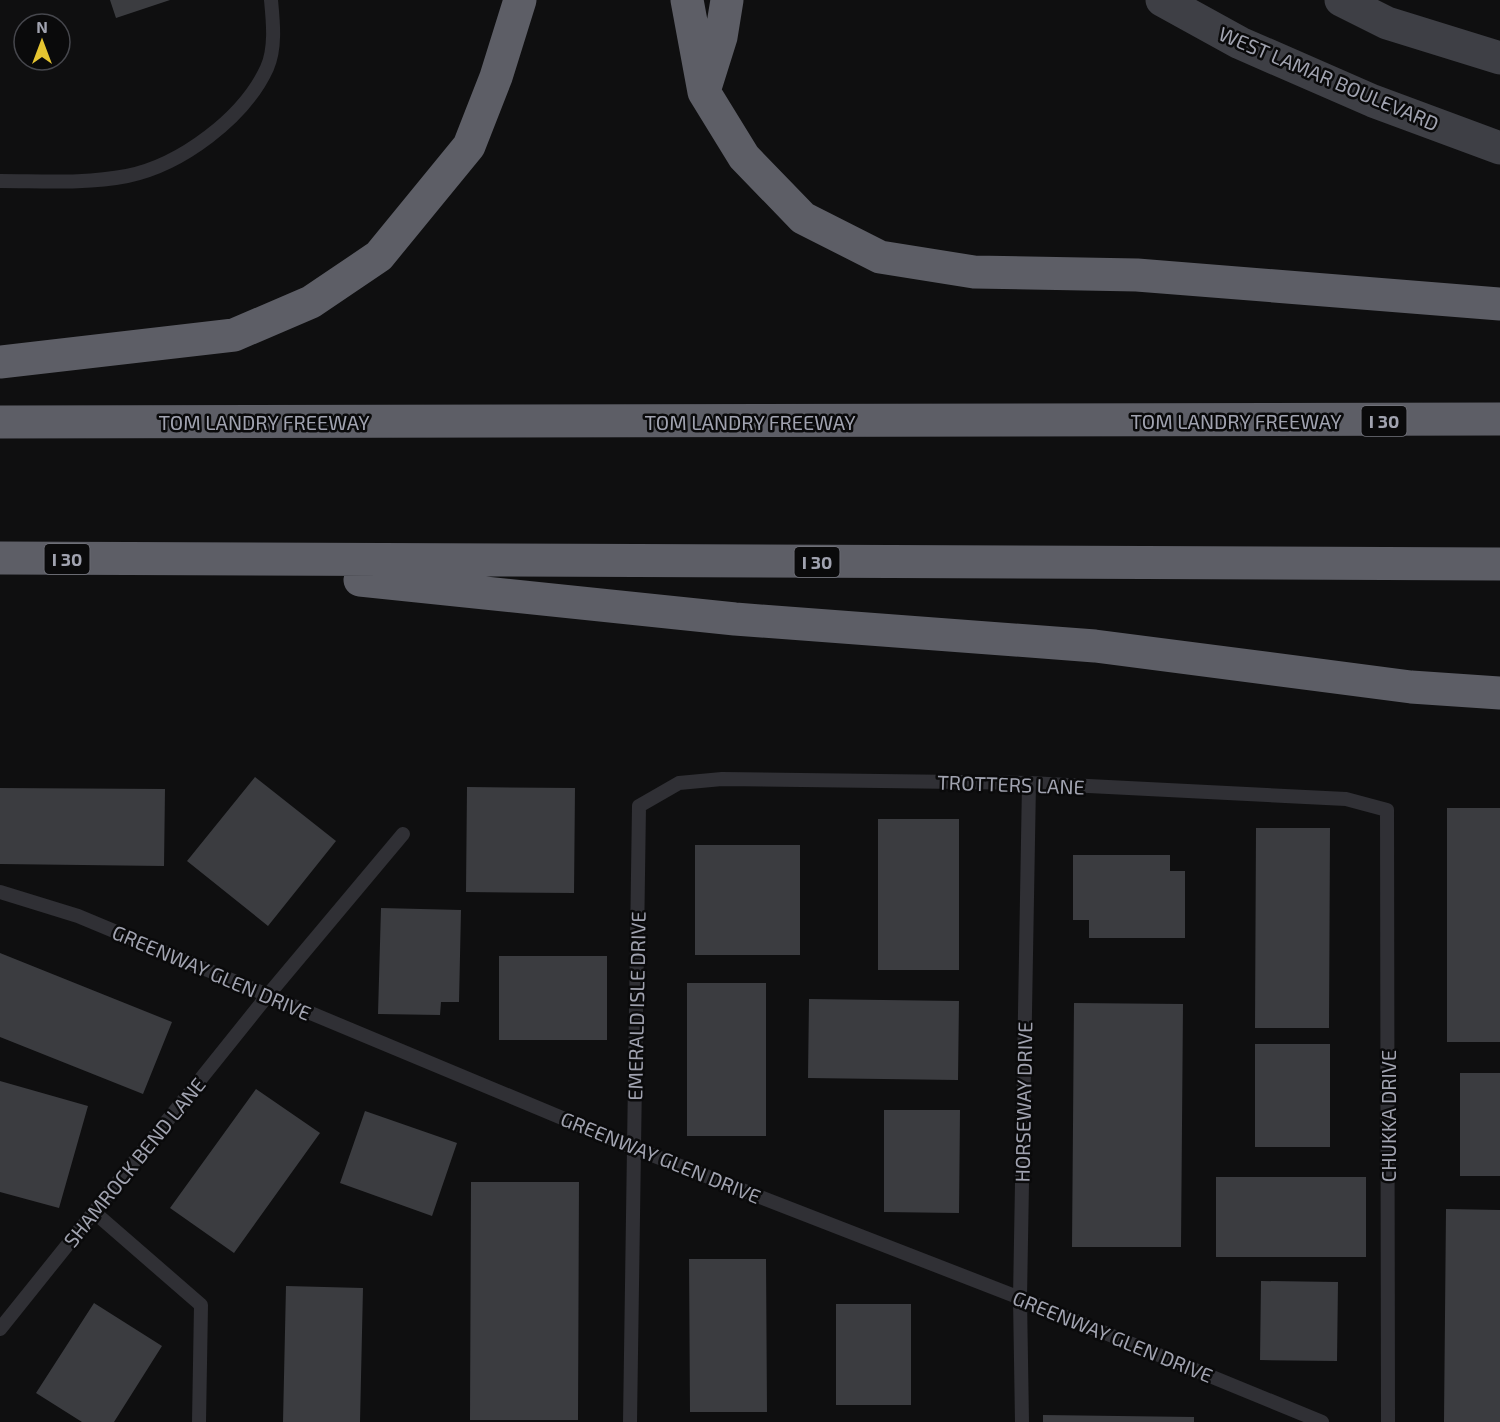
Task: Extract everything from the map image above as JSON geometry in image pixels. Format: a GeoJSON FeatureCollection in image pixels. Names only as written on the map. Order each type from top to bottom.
{"type":"FeatureCollection","features":[{"type":"Feature","properties":{"kind":"highway"},"geometry":{"type":"LineString","coordinates":[[0,362],[234,336],[311,302],[379,256],[469,146],[496,77],[520,0]]}},
{"type":"Feature","properties":{"kind":"highway"},"geometry":{"type":"LineString","coordinates":[[687,0],[704,92],[744,157],[803,218],[880,257],[974,272],[1137,275],[1500,304]]}},
{"type":"Feature","properties":{"kind":"highway"},"geometry":{"type":"LineString","coordinates":[[704,92],[721,37],[727,0]]}},
{"type":"Feature","properties":{"kind":"highway","name":"TOM LANDRY FREEWAY"},"geometry":{"type":"LineString","coordinates":[[0,422],[1267,422],[1500,419]]}},
{"type":"Feature","properties":{"kind":"highway","name":"I 30"},"geometry":{"type":"LineString","coordinates":[[0,558],[1500,564]]}},
{"type":"Feature","properties":{"kind":"highway"},"geometry":{"type":"LineString","coordinates":[[134,559],[436,586],[735,619],[1095,646],[1411,687],[1500,693]]}},
{"type":"Feature","properties":{"kind":"main road","name":"WEST LAMAR BOULEVARD"},"geometry":{"type":"LineString","coordinates":[[1162,0],[1250,47],[1373,101],[1500,148]]}},
{"type":"Feature","properties":{"kind":"main road"},"geometry":{"type":"LineString","coordinates":[[1341,0],[1387,23],[1500,58]]}},
{"type":"Feature","properties":{"kind":"lane"},"geometry":{"type":"LineString","coordinates":[[0,181],[92,181],[130,175],[173,160],[209,138],[239,108],[267,68],[272,50],[271,0]]}},
{"type":"Feature","properties":{"kind":"lane","name":"TROTTERS LANE"},"geometry":{"type":"LineString","coordinates":[[639,806],[679,783],[722,778],[1029,783],[1346,799],[1387,810]]}},
{"type":"Feature","properties":{"kind":"lane","name":"HORSEWAY DRIVE"},"geometry":{"type":"LineString","coordinates":[[1022,1422],[1020,1298],[1029,783]]}},
{"type":"Feature","properties":{"kind":"lane","name":"EMERALD ISLE DRIVE"},"geometry":{"type":"LineString","coordinates":[[630,1422],[639,806]]}},
{"type":"Feature","properties":{"kind":"lane","name":"CHUKKA DRIVE"},"geometry":{"type":"LineString","coordinates":[[1387,810],[1388,1422]]}},
{"type":"Feature","properties":{"kind":"lane","name":"SHAMROCK BEND LANE"},"geometry":{"type":"LineString","coordinates":[[0,1329],[268,994],[403,834]]}},
{"type":"Feature","properties":{"kind":"lane","name":"GREENWAY GLEN DRIVE"},"geometry":{"type":"LineString","coordinates":[[0,892],[78,916],[634,1148],[1020,1298],[1322,1422]]}},
{"type":"Feature","properties":{"kind":"lane"},"geometry":{"type":"LineString","coordinates":[[94,1212],[201,1305],[199,1422]]}},
{"type":"Feature","properties":{"kind":"building"},"geometry":{"type":"Polygon","coordinates":[[[110,0],[170,0],[116,18],[110,0]]]}},
{"type":"Feature","properties":{"kind":"building"},"geometry":{"type":"Polygon","coordinates":[[[255,777],[336,841],[268,926],[187,861],[255,777]]]}},
{"type":"Feature","properties":{"kind":"building"},"geometry":{"type":"Polygon","coordinates":[[[467,787],[575,788],[574,893],[466,892],[467,787]]]}},
{"type":"Feature","properties":{"kind":"building"},"geometry":{"type":"Polygon","coordinates":[[[0,788],[165,789],[164,866],[0,864],[0,788]]]}},
{"type":"Feature","properties":{"kind":"building"},"geometry":{"type":"Polygon","coordinates":[[[1447,808],[1500,808],[1500,1042],[1447,1042],[1447,808]]]}},
{"type":"Feature","properties":{"kind":"building"},"geometry":{"type":"Polygon","coordinates":[[[878,819],[959,819],[959,970],[878,970],[878,819]]]}},
{"type":"Feature","properties":{"kind":"building"},"geometry":{"type":"Polygon","coordinates":[[[1256,828],[1330,828],[1329,1028],[1255,1028],[1256,828]]]}},
{"type":"Feature","properties":{"kind":"building"},"geometry":{"type":"Polygon","coordinates":[[[695,845],[800,845],[800,955],[695,955],[695,845]]]}},
{"type":"Feature","properties":{"kind":"building"},"geometry":{"type":"Polygon","coordinates":[[[1073,855],[1170,855],[1170,871],[1185,871],[1185,938],[1089,938],[1089,920],[1073,920],[1073,855]]]}},
{"type":"Feature","properties":{"kind":"building"},"geometry":{"type":"Polygon","coordinates":[[[381,908],[461,910],[459,1002],[441,1002],[440,1015],[378,1014],[381,908]]]}},
{"type":"Feature","properties":{"kind":"building"},"geometry":{"type":"Polygon","coordinates":[[[0,953],[172,1022],[143,1094],[0,1037],[0,953]]]}},
{"type":"Feature","properties":{"kind":"building"},"geometry":{"type":"Polygon","coordinates":[[[499,956],[607,956],[607,1040],[499,1040],[499,956]]]}},
{"type":"Feature","properties":{"kind":"building"},"geometry":{"type":"Polygon","coordinates":[[[687,983],[766,983],[766,1136],[687,1136],[687,983]]]}},
{"type":"Feature","properties":{"kind":"building"},"geometry":{"type":"Polygon","coordinates":[[[809,999],[959,1001],[958,1080],[808,1078],[809,999]]]}},
{"type":"Feature","properties":{"kind":"building"},"geometry":{"type":"Polygon","coordinates":[[[1074,1003],[1183,1004],[1181,1247],[1072,1247],[1074,1003]]]}},
{"type":"Feature","properties":{"kind":"building"},"geometry":{"type":"Polygon","coordinates":[[[1255,1044],[1330,1044],[1330,1147],[1255,1147],[1255,1044]]]}},
{"type":"Feature","properties":{"kind":"building"},"geometry":{"type":"Polygon","coordinates":[[[1460,1073],[1500,1073],[1500,1176],[1460,1176],[1460,1073]]]}},
{"type":"Feature","properties":{"kind":"building"},"geometry":{"type":"Polygon","coordinates":[[[0,1081],[88,1106],[59,1208],[0,1192],[0,1081]]]}},
{"type":"Feature","properties":{"kind":"building"},"geometry":{"type":"Polygon","coordinates":[[[256,1089],[320,1133],[234,1253],[170,1208],[256,1089]]]}},
{"type":"Feature","properties":{"kind":"building"},"geometry":{"type":"Polygon","coordinates":[[[884,1110],[960,1110],[959,1213],[884,1212],[884,1110]]]}},
{"type":"Feature","properties":{"kind":"building"},"geometry":{"type":"Polygon","coordinates":[[[365,1111],[457,1143],[432,1216],[340,1183],[365,1111]]]}},
{"type":"Feature","properties":{"kind":"building"},"geometry":{"type":"Polygon","coordinates":[[[1216,1177],[1366,1177],[1366,1257],[1216,1257],[1216,1177]]]}},
{"type":"Feature","properties":{"kind":"building"},"geometry":{"type":"Polygon","coordinates":[[[471,1182],[579,1182],[578,1420],[470,1420],[471,1182]]]}},
{"type":"Feature","properties":{"kind":"building"},"geometry":{"type":"Polygon","coordinates":[[[1446,1209],[1500,1210],[1500,1422],[1444,1422],[1446,1209]]]}},
{"type":"Feature","properties":{"kind":"building"},"geometry":{"type":"Polygon","coordinates":[[[689,1259],[766,1259],[767,1412],[690,1412],[689,1259]]]}},
{"type":"Feature","properties":{"kind":"building"},"geometry":{"type":"Polygon","coordinates":[[[1261,1281],[1338,1282],[1337,1361],[1260,1360],[1261,1281]]]}},
{"type":"Feature","properties":{"kind":"building"},"geometry":{"type":"Polygon","coordinates":[[[286,1286],[363,1288],[360,1422],[283,1422],[286,1286]]]}},
{"type":"Feature","properties":{"kind":"building"},"geometry":{"type":"Polygon","coordinates":[[[94,1303],[162,1346],[114,1422],[82,1422],[36,1393],[94,1303]]]}},
{"type":"Feature","properties":{"kind":"building"},"geometry":{"type":"Polygon","coordinates":[[[836,1304],[911,1304],[911,1405],[836,1405],[836,1304]]]}},
{"type":"Feature","properties":{"kind":"building"},"geometry":{"type":"Polygon","coordinates":[[[1043,1415],[1194,1417],[1194,1422],[1043,1422],[1043,1415]]]}}]}
